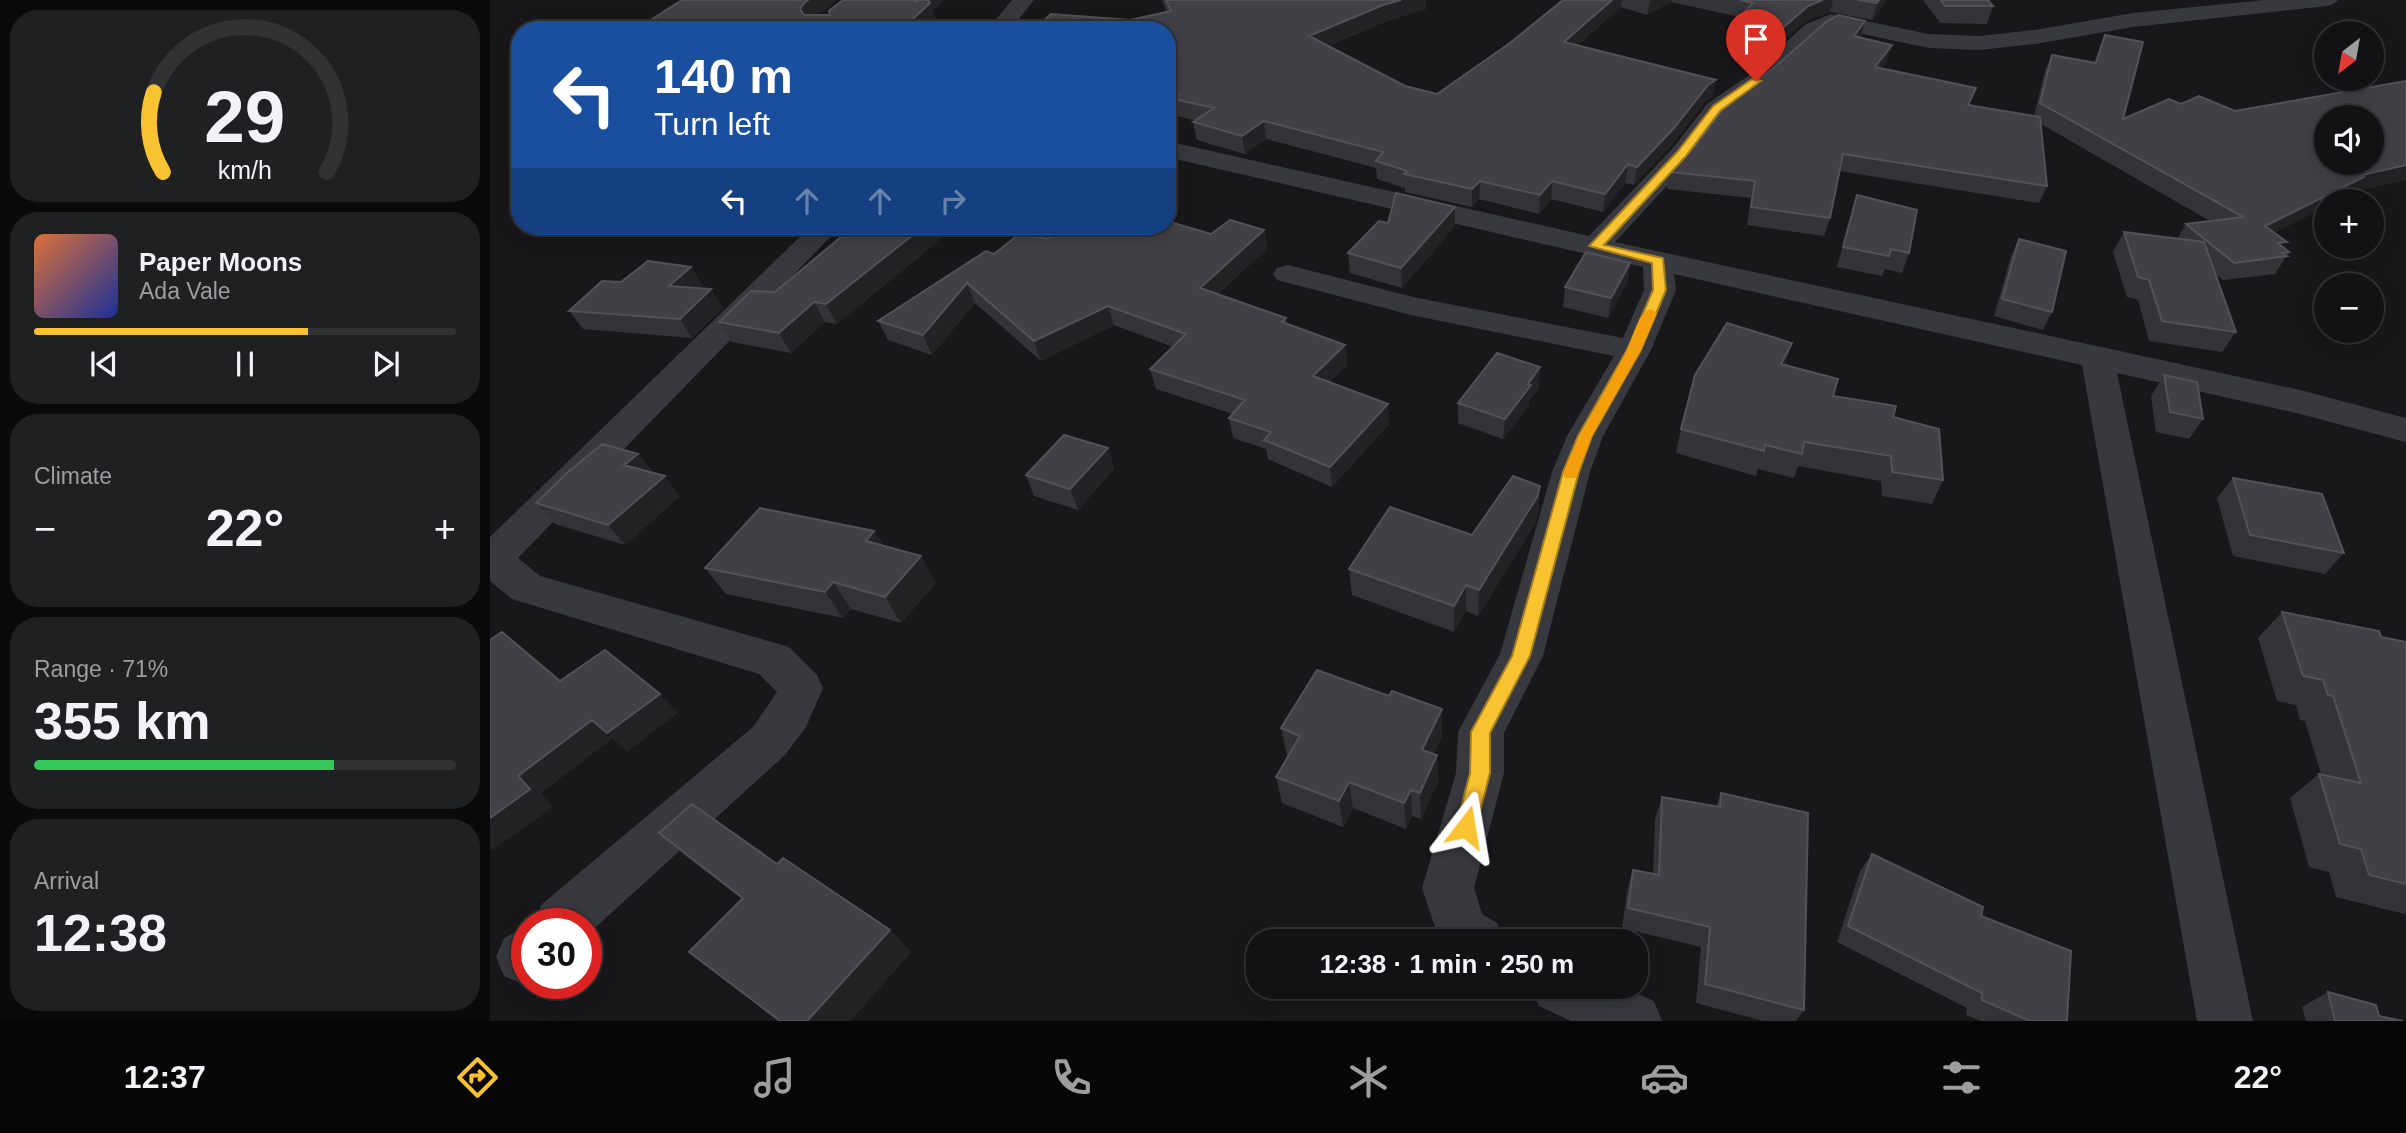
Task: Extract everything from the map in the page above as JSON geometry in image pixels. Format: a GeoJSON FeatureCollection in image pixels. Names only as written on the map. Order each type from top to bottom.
{"type":"FeatureCollection","features":[{"type":"Feature","properties":{"kind":"street"},"geometry":{"type":"LineString","coordinates":[[1006,21],[1023,0]]}},
{"type":"Feature","properties":{"kind":"street"},"geometry":{"type":"LineString","coordinates":[[1595,246],[1682,153],[1716,109],[1756,81],[1814,29],[1831,21],[1878,28],[1929,41],[1979,43],[2035,37],[2133,20],[2327,0]]}},
{"type":"Feature","properties":{"kind":"street"},"geometry":{"type":"LineString","coordinates":[[1176,151],[1658,261],[2301,402],[2406,430]]}},
{"type":"Feature","properties":{"kind":"street"},"geometry":{"type":"LineString","coordinates":[[579,908],[769,741],[790,713],[801,688],[774,660],[527,588],[503,569],[494,554],[818,235]]}},
{"type":"Feature","properties":{"kind":"street"},"geometry":{"type":"LineString","coordinates":[[1461,929],[1448,888],[1480,773],[1481,732],[1521,656],[1571,472],[1585,436],[1634,350],[1660,290],[1658,261]]}},
{"type":"Feature","properties":{"kind":"street"},"geometry":{"type":"LineString","coordinates":[[1288,274],[1433,311],[1634,350]]}},
{"type":"Feature","properties":{"kind":"street"},"geometry":{"type":"LineString","coordinates":[[2097,357],[2225,1021]]}},
{"type":"Feature","properties":{"kind":"street"},"geometry":{"type":"LineString","coordinates":[[1585,999],[1634,1021]]}},
{"type":"Feature","properties":{"kind":"building"},"geometry":{"type":"Polygon","coordinates":[[[682,0],[808,0],[800,9],[804,15],[830,15],[829,11],[843,0],[928,0],[930,3],[911,21],[649,21],[682,0]]]}},
{"type":"Feature","properties":{"kind":"building"},"geometry":{"type":"Polygon","coordinates":[[[1166,0],[1401,0],[1309,36],[1405,86],[1437,94],[1510,43],[1563,0],[1612,0],[1564,42],[1716,80],[1708,85],[1674,128],[1637,167],[1628,164],[1605,194],[1552,181],[1540,195],[1480,181],[1472,189],[1404,174],[1407,171],[1376,161],[1383,152],[1264,121],[1242,136],[1193,122],[1214,108],[1176,99],[1179,96],[1176,95],[1176,21],[1044,21],[1051,14],[1130,20],[1171,11],[1166,0]]]}},
{"type":"Feature","properties":{"kind":"building"},"geometry":{"type":"Polygon","coordinates":[[[1740,0],[1823,0],[1808,6],[1760,48],[1772,33],[1733,24],[1753,3],[1740,0]]]}},
{"type":"Feature","properties":{"kind":"building"},"geometry":{"type":"Polygon","coordinates":[[[1858,0],[1879,0],[1877,3],[1858,0]]]}},
{"type":"Feature","properties":{"kind":"building"},"geometry":{"type":"Polygon","coordinates":[[[1941,0],[1988,0],[1993,6],[1945,6],[1941,0]]]}},
{"type":"Feature","properties":{"kind":"building"},"geometry":{"type":"Polygon","coordinates":[[[1838,15],[1865,21],[1854,36],[1892,45],[1875,67],[1976,88],[1968,105],[2040,117],[2047,186],[1843,154],[1830,218],[1751,207],[1755,181],[1670,172],[1696,145],[1730,100],[1769,72],[1827,21],[1838,15]]]}},
{"type":"Feature","properties":{"kind":"building"},"geometry":{"type":"Polygon","coordinates":[[[2105,35],[2143,42],[2123,119],[2169,99],[2181,104],[2199,96],[2235,111],[2349,91],[2384,91],[2384,85],[2406,81],[2406,165],[2384,170],[2384,105],[2314,105],[2314,175],[2364,177],[2340,189],[2314,189],[2314,202],[2265,226],[2287,242],[2278,243],[2289,252],[2281,253],[2287,256],[2234,263],[2186,224],[2243,217],[2040,103],[2052,55],[2096,63],[2105,35]]]}},
{"type":"Feature","properties":{"kind":"building"},"geometry":{"type":"Polygon","coordinates":[[[1396,193],[1455,207],[1401,268],[1348,253],[1379,221],[1388,223],[1396,193]]]}},
{"type":"Feature","properties":{"kind":"building"},"geometry":{"type":"Polygon","coordinates":[[[1857,195],[1917,210],[1909,253],[1891,249],[1889,256],[1843,247],[1857,195]]]}},
{"type":"Feature","properties":{"kind":"building"},"geometry":{"type":"Polygon","coordinates":[[[1230,220],[1264,230],[1200,288],[1286,318],[1282,322],[1345,345],[1313,376],[1388,404],[1330,467],[1264,440],[1271,432],[1229,418],[1245,400],[1150,369],[1186,334],[1108,306],[1034,341],[967,283],[923,335],[878,321],[986,251],[994,254],[1018,235],[1047,239],[1052,235],[1176,235],[1176,224],[1211,234],[1230,220]]]}},
{"type":"Feature","properties":{"kind":"building"},"geometry":{"type":"Polygon","coordinates":[[[2124,232],[2204,242],[2236,332],[2162,321],[2149,280],[2138,277],[2124,232]]]}},
{"type":"Feature","properties":{"kind":"building"},"geometry":{"type":"Polygon","coordinates":[[[843,235],[913,235],[826,304],[814,302],[779,333],[719,322],[751,291],[775,292],[843,235]]]}},
{"type":"Feature","properties":{"kind":"building"},"geometry":{"type":"Polygon","coordinates":[[[2019,239],[2066,251],[2052,312],[2002,299],[2019,239]]]}},
{"type":"Feature","properties":{"kind":"building"},"geometry":{"type":"Polygon","coordinates":[[[1586,252],[1630,263],[1611,298],[1565,287],[1586,252]]]}},
{"type":"Feature","properties":{"kind":"building"},"geometry":{"type":"Polygon","coordinates":[[[648,261],[691,267],[669,286],[711,289],[680,319],[569,311],[602,281],[621,282],[648,261]]]}},
{"type":"Feature","properties":{"kind":"building"},"geometry":{"type":"Polygon","coordinates":[[[1727,323],[1792,343],[1781,364],[1838,379],[1833,396],[1896,406],[1893,417],[1939,429],[1943,480],[1892,472],[1891,456],[1804,442],[1802,454],[1765,445],[1764,451],[1681,429],[1695,375],[1727,323]]]}},
{"type":"Feature","properties":{"kind":"building"},"geometry":{"type":"Polygon","coordinates":[[[1497,353],[1540,367],[1528,384],[1531,385],[1505,419],[1458,403],[1497,353]]]}},
{"type":"Feature","properties":{"kind":"building"},"geometry":{"type":"Polygon","coordinates":[[[2164,375],[2197,382],[2203,419],[2170,412],[2164,375]]]}},
{"type":"Feature","properties":{"kind":"building"},"geometry":{"type":"Polygon","coordinates":[[[1064,435],[1108,448],[1070,489],[1026,475],[1064,435]]]}},
{"type":"Feature","properties":{"kind":"building"},"geometry":{"type":"Polygon","coordinates":[[[602,444],[638,454],[624,465],[665,476],[608,525],[536,503],[568,472],[602,444]]]}},
{"type":"Feature","properties":{"kind":"building"},"geometry":{"type":"Polygon","coordinates":[[[1513,476],[1540,486],[1537,497],[1479,590],[1466,585],[1454,606],[1349,569],[1390,507],[1472,535],[1513,476]]]}},
{"type":"Feature","properties":{"kind":"building"},"geometry":{"type":"Polygon","coordinates":[[[2233,478],[2322,494],[2344,553],[2250,535],[2233,478]]]}},
{"type":"Feature","properties":{"kind":"building"},"geometry":{"type":"Polygon","coordinates":[[[760,508],[874,531],[866,541],[921,556],[885,597],[833,582],[825,592],[705,568],[760,508]]]}},
{"type":"Feature","properties":{"kind":"building"},"geometry":{"type":"Polygon","coordinates":[[[2282,612],[2379,631],[2381,637],[2406,642],[2406,884],[2369,875],[2361,849],[2340,844],[2319,774],[2361,783],[2333,696],[2328,695],[2323,680],[2303,676],[2282,612]]]}},
{"type":"Feature","properties":{"kind":"building"},"geometry":{"type":"Polygon","coordinates":[[[502,632],[560,681],[605,650],[660,694],[607,733],[592,720],[518,776],[530,789],[490,818],[490,640],[502,632]]]}},
{"type":"Feature","properties":{"kind":"building"},"geometry":{"type":"Polygon","coordinates":[[[1317,670],[1389,696],[1392,691],[1442,709],[1422,750],[1437,755],[1420,793],[1411,790],[1404,803],[1349,782],[1339,801],[1276,777],[1300,736],[1281,728],[1317,670]]]}},
{"type":"Feature","properties":{"kind":"building"},"geometry":{"type":"Polygon","coordinates":[[[1721,793],[1808,813],[1804,1010],[1705,984],[1710,927],[1628,908],[1633,870],[1659,875],[1662,797],[1720,807],[1721,793]]]}},
{"type":"Feature","properties":{"kind":"building"},"geometry":{"type":"Polygon","coordinates":[[[692,804],[777,864],[783,858],[890,930],[807,1021],[780,1021],[689,952],[743,898],[659,833],[692,804]]]}},
{"type":"Feature","properties":{"kind":"building"},"geometry":{"type":"Polygon","coordinates":[[[1872,854],[1983,907],[1981,916],[2071,951],[2067,1021],[2030,1021],[1982,1000],[1982,993],[1848,926],[1872,854]]]}},
{"type":"Feature","properties":{"kind":"building"},"geometry":{"type":"Polygon","coordinates":[[[2328,992],[2376,1005],[2379,1016],[2403,1021],[2335,1021],[2328,992]]]}},
{"type":"Feature","properties":{"kind":"slow traffic"},"geometry":{"type":"LineString","coordinates":[[1570,474],[1585,436],[1634,350],[1650,313]]}},
{"type":"Feature","properties":{"kind":"route"},"geometry":{"type":"LineString","coordinates":[[1466,827],[1480,773],[1481,732],[1521,656],[1571,472],[1585,436],[1634,350],[1660,290],[1658,261],[1595,246],[1682,153],[1716,109],[1756,81]]}}]}
